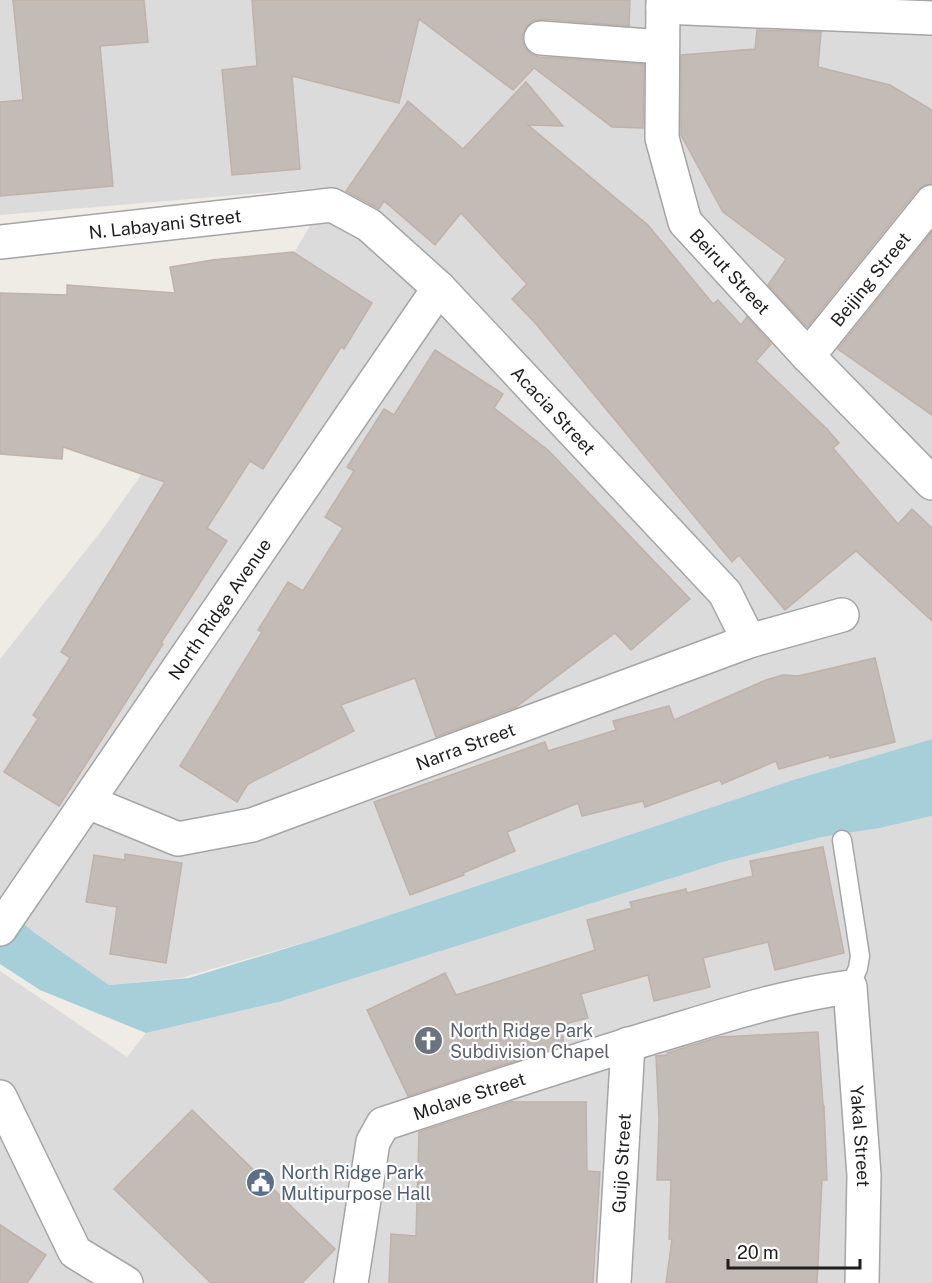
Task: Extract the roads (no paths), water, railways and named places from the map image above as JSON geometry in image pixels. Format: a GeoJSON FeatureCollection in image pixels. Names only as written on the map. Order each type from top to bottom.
{"type":"FeatureCollection","features":[{"type":"Feature","properties":{"kind":"street"},"geometry":{"type":"LineString","coordinates":[[663,3],[932,18]]}},
{"type":"Feature","properties":{"kind":"street","name":"Beirut Street"},"geometry":{"type":"LineString","coordinates":[[663,3],[662,138],[685,222],[808,356],[932,483]]}},
{"type":"Feature","properties":{"kind":"street"},"geometry":{"type":"LineString","coordinates":[[541,38],[663,47]]}},
{"type":"Feature","properties":{"kind":"street","name":"Beijing Street"},"geometry":{"type":"LineString","coordinates":[[808,356],[932,202]]}},
{"type":"Feature","properties":{"kind":"street","name":"N. Labayani Street"},"geometry":{"type":"LineString","coordinates":[[0,242],[332,205]]}},
{"type":"Feature","properties":{"kind":"street","name":"Acacia Street"},"geometry":{"type":"LineString","coordinates":[[332,205],[369,225],[439,288],[724,593],[749,641]]}},
{"type":"Feature","properties":{"kind":"street","name":"North Ridge Avenue"},"geometry":{"type":"LineString","coordinates":[[7,918],[439,288]]}},
{"type":"Feature","properties":{"kind":"street","name":"Narra Street"},"geometry":{"type":"LineString","coordinates":[[88,802],[178,839],[252,825],[749,641],[842,615]]}},
{"type":"Feature","properties":{"kind":"street","name":"Molave Street"},"geometry":{"type":"LineString","coordinates":[[351,1283],[373,1142],[383,1124],[628,1044],[811,992],[850,987]]}},
{"type":"Feature","properties":{"kind":"street","name":"Yakal Street"},"geometry":{"type":"LineString","coordinates":[[850,987],[864,1175],[862,1283]]}},
{"type":"Feature","properties":{"kind":"street","name":"Guijo Street"},"geometry":{"type":"LineString","coordinates":[[614,1283],[628,1044]]}},
{"type":"Feature","properties":{"kind":"street"},"geometry":{"type":"LineString","coordinates":[[0,1097],[75,1252],[126,1283]]}},
{"type":"Feature","properties":{"kind":"lane"},"geometry":{"type":"LineString","coordinates":[[842,840],[860,956],[850,987]]}},
{"type":"Feature","properties":{"kind":"water"},"geometry":{"type":"Polygon","coordinates":[[[932,739],[932,816],[880,828],[822,837],[723,862],[279,1002],[146,1033],[40,990],[0,964],[0,904],[35,933],[109,985],[189,978],[330,935],[793,780],[932,739]]]}},
{"type":"Feature","properties":{"kind":"place","name":"North Ridge Park Subdivision Chapel"},"geometry":{"type":"Point","coordinates":[429,1040]}},
{"type":"Feature","properties":{"kind":"place","name":"North Ridge Park Multipurpose Hall"},"geometry":{"type":"Point","coordinates":[260,1182]}}]}
